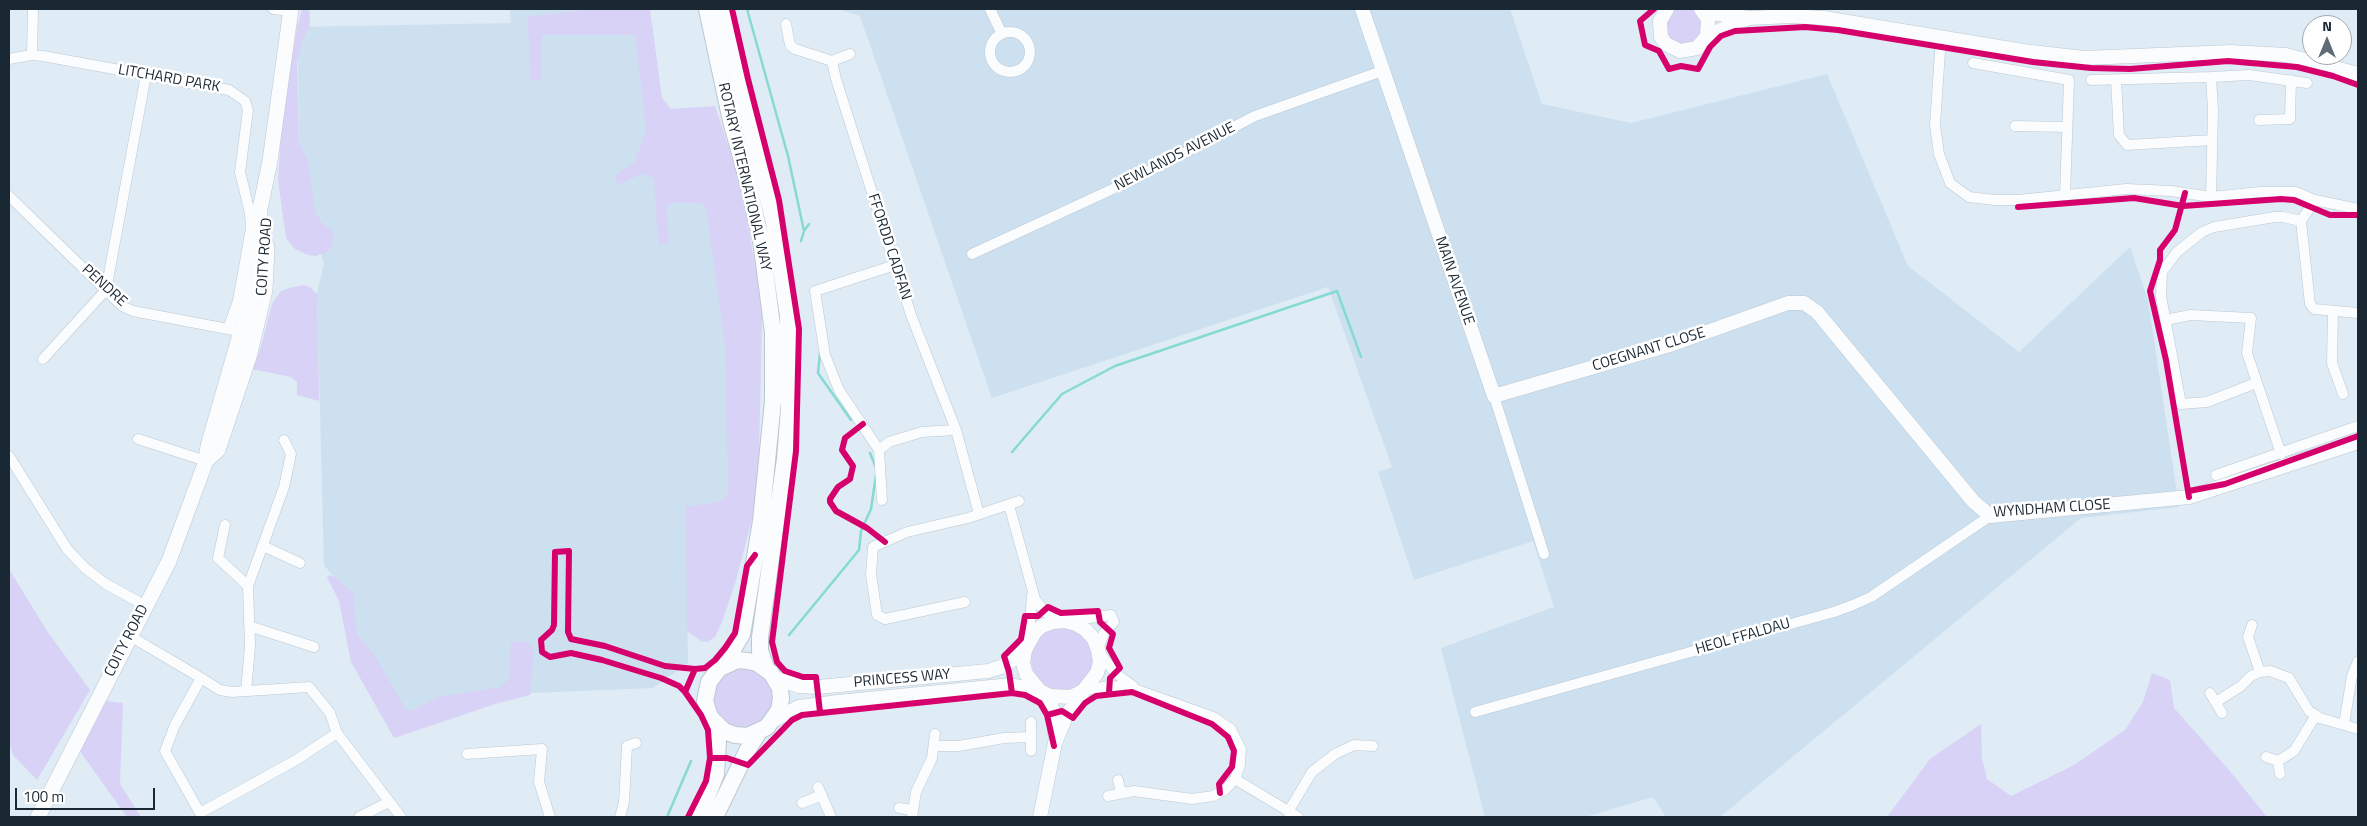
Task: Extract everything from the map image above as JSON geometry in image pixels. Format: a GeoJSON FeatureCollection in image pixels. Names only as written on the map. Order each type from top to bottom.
{"type":"FeatureCollection","features":[{"type":"Feature","properties":{"kind":"main road","name":"ROTARY INTERNATIONAL WAY"},"geometry":{"type":"LineString","coordinates":[[707,9],[731,122],[761,240],[772,333],[772,422],[761,521],[742,634],[720,668]]}},
{"type":"Feature","properties":{"kind":"main road","name":"ROTARY INTERNATIONAL WAY"},"geometry":{"type":"LineString","coordinates":[[724,9],[744,104],[774,222],[788,316],[789,409],[785,459],[760,637],[760,651],[771,673]]}},
{"type":"Feature","properties":{"kind":"main road","name":"COITY ROAD"},"geometry":{"type":"LineString","coordinates":[[38,817],[169,561],[206,461],[218,450],[249,357],[241,331],[263,298],[267,268],[270,161],[291,10]]}},
{"type":"Feature","properties":{"kind":"main road"},"geometry":{"type":"LineString","coordinates":[[699,817],[716,774],[718,742],[714,723],[707,711],[705,691],[708,682],[720,668],[738,660],[757,663],[771,673],[781,699],[774,720],[759,732],[748,749],[715,817]]}},
{"type":"Feature","properties":{"kind":"main road"},"geometry":{"type":"LineString","coordinates":[[714,723],[724,731],[736,735],[748,736],[759,732]]}},
{"type":"Feature","properties":{"kind":"street"},"geometry":{"type":"LineString","coordinates":[[32,55],[33,9]]}},
{"type":"Feature","properties":{"kind":"street"},"geometry":{"type":"LineString","coordinates":[[273,9],[291,10]]}},
{"type":"Feature","properties":{"kind":"street"},"geometry":{"type":"LineString","coordinates":[[990,9],[1002,34]]}},
{"type":"Feature","properties":{"kind":"street","name":"MAIN AVENUE"},"geometry":{"type":"LineString","coordinates":[[1362,9],[1494,396],[1544,554]]}},
{"type":"Feature","properties":{"kind":"street"},"geometry":{"type":"LineString","coordinates":[[1666,9],[1660,21],[1659,29],[1666,44],[1673,49],[1689,51],[1696,48],[1707,36],[1749,18]]}},
{"type":"Feature","properties":{"kind":"street"},"geometry":{"type":"LineString","coordinates":[[1703,10],[1708,19],[1707,36]]}},
{"type":"Feature","properties":{"kind":"street"},"geometry":{"type":"LineString","coordinates":[[1703,10],[1749,18],[1790,16],[1824,18],[2023,51],[2084,58],[2231,52],[2286,55],[2358,74]]}},
{"type":"Feature","properties":{"kind":"street"},"geometry":{"type":"LineString","coordinates":[[786,24],[790,44],[795,49],[832,61],[850,54]]}},
{"type":"Feature","properties":{"kind":"street"},"geometry":{"type":"LineString","coordinates":[[1016,32],[1022,35],[1030,46],[1029,60],[1025,66],[1016,72],[1002,71],[992,62],[990,48],[992,41],[1002,34],[1016,32]]}},
{"type":"Feature","properties":{"kind":"street"},"geometry":{"type":"LineString","coordinates":[[1941,37],[1935,125],[1939,154],[1950,183],[1969,197],[1995,200],[2126,189],[2171,191],[2211,197],[2260,192],[2296,192],[2315,200],[2358,209]]}},
{"type":"Feature","properties":{"kind":"street","name":"LITCHARD PARK"},"geometry":{"type":"LineString","coordinates":[[9,59],[32,55],[229,90],[245,101],[248,110],[240,172],[250,213],[251,228],[238,301],[241,331]]}},
{"type":"Feature","properties":{"kind":"street","name":"FFORDD CADFAN"},"geometry":{"type":"LineString","coordinates":[[832,61],[836,79],[911,315],[956,430],[979,514]]}},
{"type":"Feature","properties":{"kind":"street"},"geometry":{"type":"LineString","coordinates":[[1973,63],[2070,80],[2065,194]]}},
{"type":"Feature","properties":{"kind":"street","name":"NEWLANDS AVENUE"},"geometry":{"type":"LineString","coordinates":[[972,254],[1130,180],[1255,116],[1382,71]]}},
{"type":"Feature","properties":{"kind":"street"},"geometry":{"type":"LineString","coordinates":[[2091,80],[2250,75],[2307,83]]}},
{"type":"Feature","properties":{"kind":"street"},"geometry":{"type":"LineString","coordinates":[[43,359],[106,290],[146,76]]}},
{"type":"Feature","properties":{"kind":"street"},"geometry":{"type":"LineString","coordinates":[[2211,197],[2212,77]]}},
{"type":"Feature","properties":{"kind":"street"},"geometry":{"type":"LineString","coordinates":[[2116,80],[2119,135],[2127,145],[2212,140]]}},
{"type":"Feature","properties":{"kind":"street"},"geometry":{"type":"LineString","coordinates":[[2259,120],[2290,119],[2292,80]]}},
{"type":"Feature","properties":{"kind":"street"},"geometry":{"type":"LineString","coordinates":[[2015,126],[2067,127]]}},
{"type":"Feature","properties":{"kind":"street","name":"PENDRE"},"geometry":{"type":"LineString","coordinates":[[9,196],[122,306],[133,311],[241,331]]}},
{"type":"Feature","properties":{"kind":"street"},"geometry":{"type":"LineString","coordinates":[[2315,200],[2301,221],[2310,304],[2314,309],[2358,313]]}},
{"type":"Feature","properties":{"kind":"street"},"geometry":{"type":"LineString","coordinates":[[2256,383],[2207,402],[2181,404],[2161,296],[2162,272],[2177,252],[2202,232],[2214,227],[2275,217],[2301,221]]}},
{"type":"Feature","properties":{"kind":"street"},"geometry":{"type":"LineString","coordinates":[[882,500],[879,450],[839,390],[825,355],[815,291],[895,265]]}},
{"type":"Feature","properties":{"kind":"street","name":"COEGNANT CLOSE"},"geometry":{"type":"LineString","coordinates":[[1494,396],[1674,344],[1788,303],[1804,303]]}},
{"type":"Feature","properties":{"kind":"street","name":"WYNDHAM CLOSE"},"geometry":{"type":"LineString","coordinates":[[1804,303],[1816,312],[1973,501],[1990,516],[2189,497],[2358,442]]}},
{"type":"Feature","properties":{"kind":"street"},"geometry":{"type":"LineString","coordinates":[[2333,312],[2332,363],[2343,394]]}},
{"type":"Feature","properties":{"kind":"street"},"geometry":{"type":"LineString","coordinates":[[2166,320],[2190,316],[2251,318],[2247,353],[2281,454]]}},
{"type":"Feature","properties":{"kind":"street"},"geometry":{"type":"LineString","coordinates":[[2216,475],[2358,426]]}},
{"type":"Feature","properties":{"kind":"street"},"geometry":{"type":"LineString","coordinates":[[879,450],[890,442],[922,432],[956,430]]}},
{"type":"Feature","properties":{"kind":"street"},"geometry":{"type":"LineString","coordinates":[[138,439],[206,461]]}},
{"type":"Feature","properties":{"kind":"street"},"geometry":{"type":"LineString","coordinates":[[246,691],[249,626],[248,586],[284,487],[291,454],[284,440]]}},
{"type":"Feature","properties":{"kind":"street"},"geometry":{"type":"LineString","coordinates":[[9,456],[73,555],[106,584],[146,606]]}},
{"type":"Feature","properties":{"kind":"street"},"geometry":{"type":"LineString","coordinates":[[964,602],[885,619],[878,615],[871,574],[873,547],[907,532],[1014,503],[1032,591],[1031,624],[1023,663],[1026,674],[1050,703],[1054,713],[1055,743]]}},
{"type":"Feature","properties":{"kind":"street","name":"HEOL FFALDAU"},"geometry":{"type":"LineString","coordinates":[[1475,712],[1854,605],[1871,597],[1990,516]]}},
{"type":"Feature","properties":{"kind":"street"},"geometry":{"type":"LineString","coordinates":[[224,525],[218,558],[248,586]]}},
{"type":"Feature","properties":{"kind":"street"},"geometry":{"type":"LineString","coordinates":[[262,546],[300,563]]}},
{"type":"Feature","properties":{"kind":"street"},"geometry":{"type":"LineString","coordinates":[[1032,591],[1039,606],[1062,622],[1076,624],[1086,630],[1094,639],[1100,662],[1097,673],[1067,714],[1055,743],[1040,817]]}},
{"type":"Feature","properties":{"kind":"street"},"geometry":{"type":"LineString","coordinates":[[1062,622],[1111,615],[1114,622],[1104,633],[1098,650]]}},
{"type":"Feature","properties":{"kind":"street","name":"PRINCESS WAY"},"geometry":{"type":"LineString","coordinates":[[771,673],[799,686],[818,687],[988,670],[1007,664],[1026,646],[1042,626],[1062,622]]}},
{"type":"Feature","properties":{"kind":"street"},"geometry":{"type":"LineString","coordinates":[[2252,624],[2248,637],[2260,672]]}},
{"type":"Feature","properties":{"kind":"street"},"geometry":{"type":"LineString","coordinates":[[249,626],[314,647]]}},
{"type":"Feature","properties":{"kind":"street"},"geometry":{"type":"LineString","coordinates":[[130,636],[220,690],[232,692],[309,688],[330,713],[337,733],[401,817]]}},
{"type":"Feature","properties":{"kind":"street"},"geometry":{"type":"LineString","coordinates":[[1098,650],[1115,673],[1140,690]]}},
{"type":"Feature","properties":{"kind":"street"},"geometry":{"type":"LineString","coordinates":[[2344,724],[2352,676],[2358,661]]}},
{"type":"Feature","properties":{"kind":"street"},"geometry":{"type":"LineString","coordinates":[[2222,712],[2214,698],[2241,686],[2251,676],[2260,672],[2270,671],[2288,678],[2309,711],[2316,716],[2358,729]]}},
{"type":"Feature","properties":{"kind":"street"},"geometry":{"type":"LineString","coordinates":[[201,678],[175,725],[165,751],[202,815],[296,760],[337,733]]}},
{"type":"Feature","properties":{"kind":"street","name":"PRINCESS WAY"},"geometry":{"type":"LineString","coordinates":[[774,720],[799,707],[1011,685],[1060,698],[1072,696],[1084,690]]}},
{"type":"Feature","properties":{"kind":"street"},"geometry":{"type":"LineString","coordinates":[[1084,690],[1114,686],[1140,690],[1213,716],[1226,724],[1236,734],[1241,749],[1240,765],[1236,779],[1220,793],[1206,798],[1192,799],[1139,791],[1108,796]]}},
{"type":"Feature","properties":{"kind":"street"},"geometry":{"type":"LineString","coordinates":[[2278,762],[2294,751],[2316,716]]}},
{"type":"Feature","properties":{"kind":"street"},"geometry":{"type":"LineString","coordinates":[[1031,722],[1031,751]]}},
{"type":"Feature","properties":{"kind":"street"},"geometry":{"type":"LineString","coordinates":[[898,808],[912,813],[918,785],[932,758],[935,734]]}},
{"type":"Feature","properties":{"kind":"street"},"geometry":{"type":"LineString","coordinates":[[935,746],[959,746],[1004,738],[1031,737]]}},
{"type":"Feature","properties":{"kind":"street"},"geometry":{"type":"LineString","coordinates":[[620,817],[624,802],[627,746],[636,742]]}},
{"type":"Feature","properties":{"kind":"street"},"geometry":{"type":"LineString","coordinates":[[1288,812],[1312,772],[1335,754],[1354,745],[1373,746]]}},
{"type":"Feature","properties":{"kind":"street"},"geometry":{"type":"LineString","coordinates":[[467,754],[542,749],[539,782],[550,817]]}},
{"type":"Feature","properties":{"kind":"street"},"geometry":{"type":"LineString","coordinates":[[2266,757],[2278,762]]}},
{"type":"Feature","properties":{"kind":"street"},"geometry":{"type":"LineString","coordinates":[[2278,762],[2280,774]]}},
{"type":"Feature","properties":{"kind":"street"},"geometry":{"type":"LineString","coordinates":[[1236,779],[1298,817]]}},
{"type":"Feature","properties":{"kind":"street"},"geometry":{"type":"LineString","coordinates":[[1118,780],[1121,793]]}},
{"type":"Feature","properties":{"kind":"street"},"geometry":{"type":"LineString","coordinates":[[802,803],[820,791],[831,817]]}},
{"type":"Feature","properties":{"kind":"street"},"geometry":{"type":"LineString","coordinates":[[360,817],[389,802]]}},
{"type":"Feature","properties":{"kind":"shaded area"},"geometry":{"type":"Polygon","coordinates":[[[302,9],[309,9],[310,18],[309,27],[301,44],[297,63],[299,142],[308,160],[315,212],[322,223],[332,231],[334,237],[332,247],[327,252],[316,256],[308,255],[295,249],[286,238],[278,180],[282,120],[297,27],[302,9]]]}},
{"type":"Feature","properties":{"kind":"shaded area"},"geometry":{"type":"Polygon","coordinates":[[[510,9],[638,9],[659,100],[714,210],[735,404],[735,491],[724,501],[686,508],[688,663],[653,688],[531,693],[504,686],[402,718],[355,643],[349,596],[324,565],[317,294],[324,264],[300,172],[297,27],[511,23],[510,9]]]}},
{"type":"Feature","properties":{"kind":"shaded area"},"geometry":{"type":"Polygon","coordinates":[[[591,9],[650,9],[662,98],[671,109],[715,106],[738,176],[758,280],[762,315],[756,505],[735,584],[722,622],[715,637],[707,642],[701,641],[687,631],[686,507],[719,502],[725,498],[728,491],[725,345],[706,209],[704,205],[699,203],[673,203],[669,205],[667,210],[669,244],[658,244],[654,180],[652,177],[642,174],[620,184],[615,181],[617,174],[634,163],[645,134],[635,35],[544,35],[541,41],[541,80],[530,80],[528,17],[591,9]]]}},
{"type":"Feature","properties":{"kind":"shaded area"},"geometry":{"type":"Polygon","coordinates":[[[839,9],[1510,9],[1542,104],[1631,123],[1827,74],[1908,266],[2019,352],[2130,247],[2148,300],[2179,507],[2081,518],[1720,817],[1666,817],[1653,797],[1585,817],[1485,817],[1441,648],[1554,607],[1533,541],[1414,580],[1378,472],[1392,467],[1328,287],[992,398],[860,16],[839,9]]]}},
{"type":"Feature","properties":{"kind":"shaded area"},"geometry":{"type":"Polygon","coordinates":[[[1673,9],[1694,9],[1703,20],[1701,34],[1691,43],[1678,44],[1667,36],[1666,16],[1673,9]]]}},
{"type":"Feature","properties":{"kind":"shaded area"},"geometry":{"type":"Polygon","coordinates":[[[302,285],[310,287],[317,294],[319,401],[297,395],[297,382],[291,377],[252,369],[260,350],[272,304],[280,292],[302,285]]]}},
{"type":"Feature","properties":{"kind":"shaded area"},"geometry":{"type":"Polygon","coordinates":[[[9,569],[47,631],[90,690],[37,780],[13,755],[9,740],[9,569]]]}},
{"type":"Feature","properties":{"kind":"shaded area"},"geometry":{"type":"Polygon","coordinates":[[[329,575],[335,577],[353,593],[357,635],[376,657],[406,710],[416,709],[438,697],[501,687],[509,678],[511,642],[525,641],[534,651],[530,695],[498,703],[394,738],[351,662],[339,601],[327,577],[329,575]]]}},
{"type":"Feature","properties":{"kind":"shaded area"},"geometry":{"type":"Polygon","coordinates":[[[1062,628],[1074,631],[1084,637],[1090,647],[1093,659],[1090,671],[1084,681],[1074,687],[1062,690],[1050,687],[1040,681],[1034,671],[1031,659],[1034,647],[1040,637],[1050,631],[1062,628]]]}},
{"type":"Feature","properties":{"kind":"shaded area"},"geometry":{"type":"Polygon","coordinates":[[[737,666],[762,672],[773,688],[774,700],[767,718],[750,728],[737,729],[719,719],[712,707],[715,681],[737,666]]]}},
{"type":"Feature","properties":{"kind":"shaded area"},"geometry":{"type":"Polygon","coordinates":[[[2152,673],[2170,680],[2174,708],[2229,770],[2267,817],[1887,817],[1930,759],[1981,724],[1982,759],[1987,779],[2011,796],[2074,765],[2125,730],[2143,702],[2152,673]]]}},
{"type":"Feature","properties":{"kind":"shaded area"},"geometry":{"type":"Polygon","coordinates":[[[97,700],[123,703],[120,784],[141,817],[127,817],[74,743],[97,700]]]}},
{"type":"Feature","properties":{"kind":"waterway"},"geometry":{"type":"LineString","coordinates":[[747,9],[788,156],[804,231]]}},
{"type":"Feature","properties":{"kind":"waterway"},"geometry":{"type":"LineString","coordinates":[[801,241],[804,231],[809,224]]}},
{"type":"Feature","properties":{"kind":"waterway"},"geometry":{"type":"LineString","coordinates":[[1012,452],[1062,394],[1115,366],[1337,291],[1361,357]]}},
{"type":"Feature","properties":{"kind":"waterway"},"geometry":{"type":"LineString","coordinates":[[820,353],[818,373],[851,420]]}},
{"type":"Feature","properties":{"kind":"waterway"},"geometry":{"type":"LineString","coordinates":[[870,453],[876,468]]}},
{"type":"Feature","properties":{"kind":"waterway"},"geometry":{"type":"LineString","coordinates":[[789,635],[859,550],[861,531],[871,509],[876,475]]}},
{"type":"Feature","properties":{"kind":"waterway"},"geometry":{"type":"LineString","coordinates":[[667,817],[691,761]]}},
{"type":"Feature","properties":{"kind":"cycle path"},"geometry":{"type":"LineString","coordinates":[[732,9],[779,200],[799,329],[796,451],[772,642],[777,662],[785,671],[803,677],[816,677],[820,712]]}},
{"type":"Feature","properties":{"kind":"cycle path"},"geometry":{"type":"LineString","coordinates":[[1654,9],[1640,21],[1645,45],[1659,51],[1669,69],[1681,66],[1698,69],[1710,47],[1721,36],[1735,31],[1805,27],[1838,30],[2033,62],[2091,68],[2130,69],[2228,61],[2297,67],[2333,76],[2358,85]]}},
{"type":"Feature","properties":{"kind":"cycle path"},"geometry":{"type":"LineString","coordinates":[[2185,193],[2175,230],[2160,250],[2160,260],[2150,291],[2166,360],[2189,497]]}},
{"type":"Feature","properties":{"kind":"cycle path"},"geometry":{"type":"LineString","coordinates":[[2018,207],[2134,198],[2183,206],[2281,199],[2294,200],[2330,215],[2358,215]]}},
{"type":"Feature","properties":{"kind":"cycle path"},"geometry":{"type":"LineString","coordinates":[[863,424],[845,438],[842,450],[853,466],[850,479],[838,487],[830,502],[836,511],[867,528],[885,542]]}},
{"type":"Feature","properties":{"kind":"cycle path"},"geometry":{"type":"LineString","coordinates":[[2189,491],[2225,484],[2358,436]]}},
{"type":"Feature","properties":{"kind":"cycle path"},"geometry":{"type":"LineString","coordinates":[[685,692],[679,686],[661,678],[602,660],[571,653],[550,657],[542,652],[541,640],[552,630],[554,625],[555,552],[569,551],[568,632],[571,639],[605,646],[665,666],[695,669]]}},
{"type":"Feature","properties":{"kind":"cycle path"},"geometry":{"type":"LineString","coordinates":[[755,555],[747,566],[735,633],[715,660],[705,668],[695,669],[685,692],[701,715],[708,730],[710,758],[727,758],[748,765],[792,720],[802,715],[1012,693],[1025,695],[1040,703],[1047,715],[1054,746]]}},
{"type":"Feature","properties":{"kind":"cycle path"},"geometry":{"type":"LineString","coordinates":[[1012,693],[1009,672],[1004,656],[1021,639],[1025,616],[1038,616],[1048,607],[1061,613],[1098,611],[1100,622],[1113,634],[1109,648],[1120,668],[1110,678],[1109,693]]}},
{"type":"Feature","properties":{"kind":"cycle path"},"geometry":{"type":"LineString","coordinates":[[1047,715],[1062,711],[1073,718],[1085,703],[1096,696],[1132,692],[1212,724],[1228,737],[1234,751],[1232,767],[1219,784],[1220,793]]}},
{"type":"Feature","properties":{"kind":"cycle path"},"geometry":{"type":"LineString","coordinates":[[688,817],[706,781],[710,758]]}}]}
